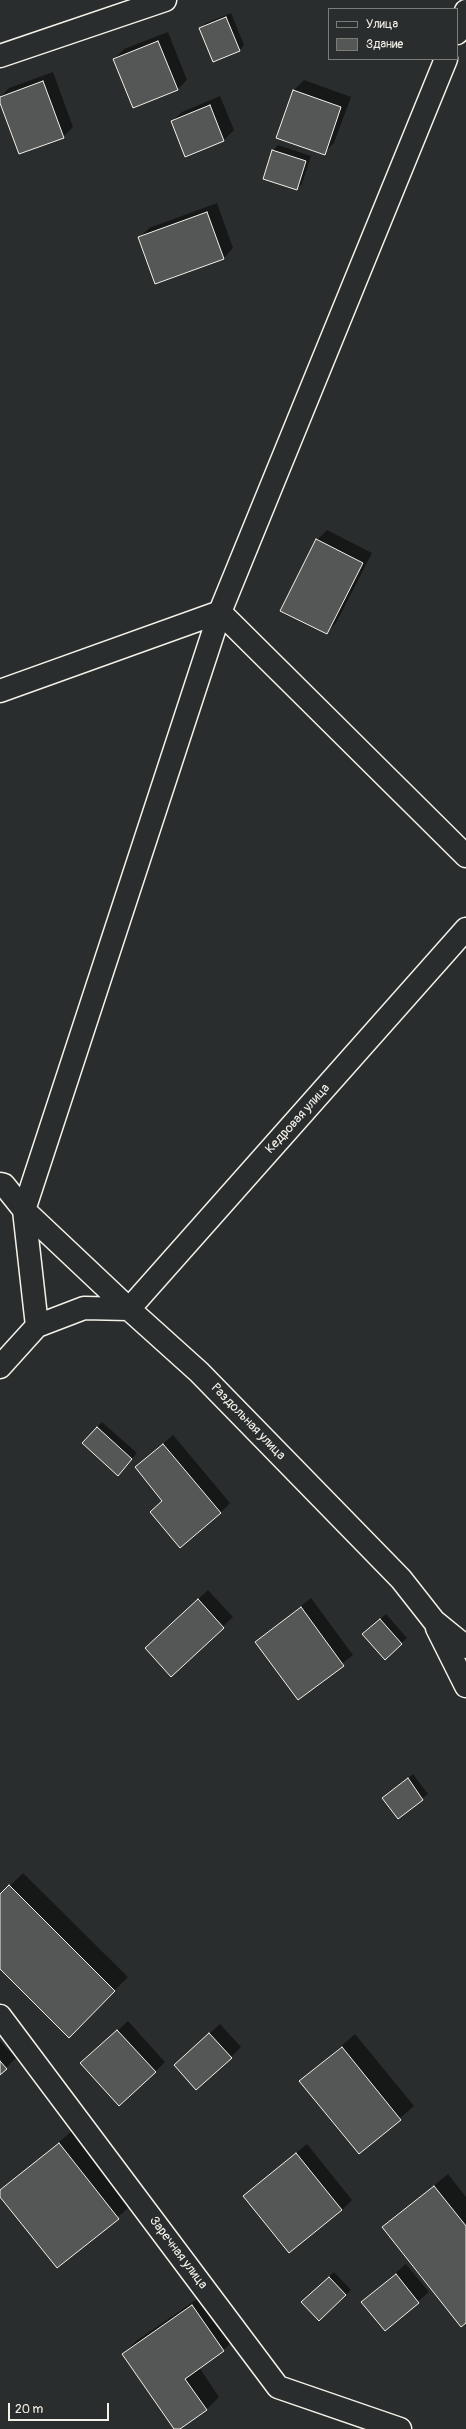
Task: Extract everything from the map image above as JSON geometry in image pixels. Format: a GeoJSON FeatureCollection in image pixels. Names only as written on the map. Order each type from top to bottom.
{"type":"FeatureCollection","features":[{"type":"Feature","properties":{"kind":"street"},"geometry":{"type":"LineString","coordinates":[[0,56],[165,0]]}},
{"type":"Feature","properties":{"kind":"street"},"geometry":{"type":"LineString","coordinates":[[458,31],[466,11]]}},
{"type":"Feature","properties":{"kind":"street"},"geometry":{"type":"LineString","coordinates":[[37,1326],[24,1210],[220,612],[446,60]]}},
{"type":"Feature","properties":{"kind":"street"},"geometry":{"type":"LineString","coordinates":[[0,691],[220,612]]}},
{"type":"Feature","properties":{"kind":"street"},"geometry":{"type":"LineString","coordinates":[[220,612],[466,856]]}},
{"type":"Feature","properties":{"kind":"street","name":"Кедровая улица"},"geometry":{"type":"LineString","coordinates":[[130,1310],[466,929]]}},
{"type":"Feature","properties":{"kind":"street","name":"Раздольная улица"},"geometry":{"type":"LineString","coordinates":[[0,1184],[4,1185],[24,1210],[130,1310],[200,1372],[401,1579],[434,1621],[466,1647]]}},
{"type":"Feature","properties":{"kind":"street"},"geometry":{"type":"LineString","coordinates":[[0,1367],[37,1326],[84,1308],[130,1310]]}},
{"type":"Feature","properties":{"kind":"street"},"geometry":{"type":"LineString","coordinates":[[434,1621],[466,1686]]}},
{"type":"Feature","properties":{"kind":"street","name":"Заречная улица"},"geometry":{"type":"LineString","coordinates":[[0,2016],[278,2387],[400,2429]]}},
{"type":"Feature","properties":{"kind":"building"},"geometry":{"type":"Polygon","coordinates":[[[226,17],[240,51],[213,62],[199,28],[226,17]]]}},
{"type":"Feature","properties":{"kind":"building"},"geometry":{"type":"Polygon","coordinates":[[[158,41],[178,90],[133,108],[113,59],[158,41]]]}},
{"type":"Feature","properties":{"kind":"building"},"geometry":{"type":"Polygon","coordinates":[[[43,81],[64,138],[19,154],[0,103],[0,97],[43,81]]]}},
{"type":"Feature","properties":{"kind":"building"},"geometry":{"type":"Polygon","coordinates":[[[293,90],[341,107],[325,155],[276,138],[293,90]]]}},
{"type":"Feature","properties":{"kind":"building"},"geometry":{"type":"Polygon","coordinates":[[[210,105],[224,141],[185,157],[171,121],[210,105]]]}},
{"type":"Feature","properties":{"kind":"building"},"geometry":{"type":"Polygon","coordinates":[[[272,150],[306,161],[297,190],[263,179],[272,150]]]}},
{"type":"Feature","properties":{"kind":"building"},"geometry":{"type":"Polygon","coordinates":[[[207,212],[224,259],[155,284],[138,237],[207,212]]]}},
{"type":"Feature","properties":{"kind":"building"},"geometry":{"type":"Polygon","coordinates":[[[316,539],[363,563],[327,634],[280,611],[316,539]]]}},
{"type":"Feature","properties":{"kind":"building"},"geometry":{"type":"Polygon","coordinates":[[[97,1427],[132,1459],[118,1476],[82,1443],[97,1427]]]}},
{"type":"Feature","properties":{"kind":"building"},"geometry":{"type":"Polygon","coordinates":[[[163,1444],[221,1513],[180,1548],[150,1512],[162,1501],[135,1467],[163,1444]]]}},
{"type":"Feature","properties":{"kind":"building"},"geometry":{"type":"Polygon","coordinates":[[[198,1599],[224,1628],[171,1677],[145,1648],[198,1599]]]}},
{"type":"Feature","properties":{"kind":"building"},"geometry":{"type":"Polygon","coordinates":[[[301,1607],[344,1666],[298,1700],[255,1642],[301,1607]]]}},
{"type":"Feature","properties":{"kind":"building"},"geometry":{"type":"Polygon","coordinates":[[[380,1619],[402,1644],[385,1660],[362,1634],[380,1619]]]}},
{"type":"Feature","properties":{"kind":"building"},"geometry":{"type":"Polygon","coordinates":[[[408,1778],[423,1800],[398,1819],[382,1798],[408,1778]]]}},
{"type":"Feature","properties":{"kind":"building"},"geometry":{"type":"Polygon","coordinates":[[[9,1885],[115,1991],[69,2038],[0,1969],[0,1894],[9,1885]]]}},
{"type":"Feature","properties":{"kind":"building"},"geometry":{"type":"Polygon","coordinates":[[[117,2030],[156,2072],[119,2106],[80,2063],[117,2030]]]}},
{"type":"Feature","properties":{"kind":"building"},"geometry":{"type":"Polygon","coordinates":[[[209,2033],[232,2058],[196,2090],[174,2065],[209,2033]]]}},
{"type":"Feature","properties":{"kind":"building"},"geometry":{"type":"Polygon","coordinates":[[[342,2047],[401,2120],[359,2154],[299,2081],[342,2047]]]}},
{"type":"Feature","properties":{"kind":"building"},"geometry":{"type":"Polygon","coordinates":[[[0,2061],[7,2069],[0,2075],[0,2061]]]}},
{"type":"Feature","properties":{"kind":"building"},"geometry":{"type":"Polygon","coordinates":[[[59,2143],[119,2219],[57,2268],[0,2197],[0,2190],[59,2143]]]}},
{"type":"Feature","properties":{"kind":"building"},"geometry":{"type":"Polygon","coordinates":[[[296,2153],[342,2210],[289,2253],[243,2196],[296,2153]]]}},
{"type":"Feature","properties":{"kind":"building"},"geometry":{"type":"Polygon","coordinates":[[[434,2186],[466,2226],[466,2323],[461,2327],[382,2227],[434,2186]]]}},
{"type":"Feature","properties":{"kind":"building"},"geometry":{"type":"Polygon","coordinates":[[[396,2274],[419,2303],[385,2331],[361,2302],[396,2274]]]}},
{"type":"Feature","properties":{"kind":"building"},"geometry":{"type":"Polygon","coordinates":[[[329,2277],[346,2295],[319,2321],[301,2302],[329,2277]]]}},
{"type":"Feature","properties":{"kind":"building"},"geometry":{"type":"Polygon","coordinates":[[[192,2305],[224,2351],[185,2379],[207,2410],[180,2429],[174,2429],[122,2354],[192,2305]]]}}]}
